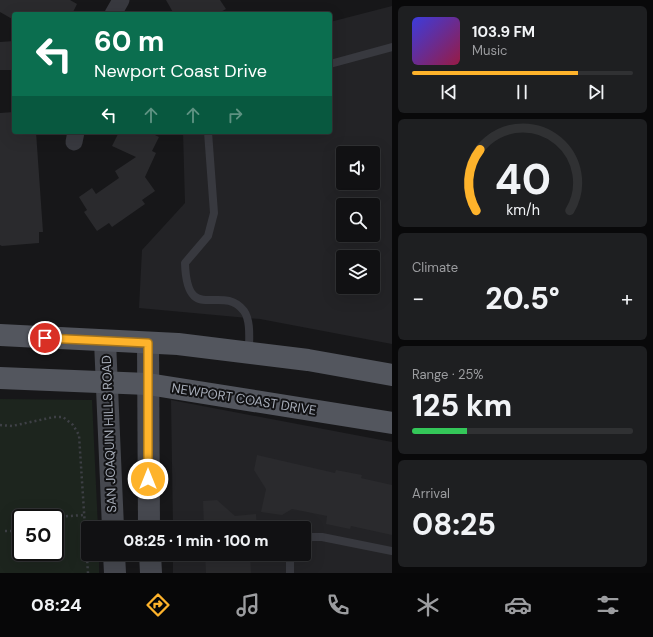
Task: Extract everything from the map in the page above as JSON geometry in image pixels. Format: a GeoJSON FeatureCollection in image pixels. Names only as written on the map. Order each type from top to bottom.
{"type":"FeatureCollection","features":[{"type":"Feature","properties":{"kind":"main road"},"geometry":{"type":"LineString","coordinates":[[0,335],[148,343],[249,352],[308,360],[392,375]]}},
{"type":"Feature","properties":{"kind":"main road","name":"SAN JOAQUIN HILLS ROAD"},"geometry":{"type":"LineString","coordinates":[[105,341],[113,521]]}},
{"type":"Feature","properties":{"kind":"main road"},"geometry":{"type":"LineString","coordinates":[[148,343],[149,521]]}},
{"type":"Feature","properties":{"kind":"main road","name":"NEWPORT COAST DRIVE"},"geometry":{"type":"LineString","coordinates":[[0,378],[106,381],[148,384],[392,423]]}},
{"type":"Feature","properties":{"kind":"main road"},"geometry":{"type":"LineString","coordinates":[[114,561],[115,573]]}},
{"type":"Feature","properties":{"kind":"main road"},"geometry":{"type":"LineString","coordinates":[[150,561],[151,573]]}},
{"type":"Feature","properties":{"kind":"lane"},"geometry":{"type":"LineString","coordinates":[[332,63],[392,46]]}},
{"type":"Feature","properties":{"kind":"lane"},"geometry":{"type":"LineString","coordinates":[[208,134],[214,213],[208,236],[185,263],[185,280],[190,292],[198,299],[221,300],[236,304],[244,312],[249,329],[249,352]]}},
{"type":"Feature","properties":{"kind":"lane"},"geometry":{"type":"LineString","coordinates":[[311,537],[322,537],[392,551]]}},
{"type":"Feature","properties":{"kind":"lane"},"geometry":{"type":"LineString","coordinates":[[290,561],[290,573]]}},
{"type":"Feature","properties":{"kind":"path"},"geometry":{"type":"LineString","coordinates":[[0,425],[12,426],[54,417],[63,417],[73,426],[79,436],[88,573]]}},
{"type":"Feature","properties":{"kind":"path"},"geometry":{"type":"LineString","coordinates":[[64,516],[84,515]]}},
{"type":"Feature","properties":{"kind":"path"},"geometry":{"type":"LineString","coordinates":[[5,531],[12,531]]}},
{"type":"Feature","properties":{"kind":"shaded area"},"geometry":{"type":"Polygon","coordinates":[[[392,6],[392,344],[260,319],[139,308],[142,250],[185,203],[183,134],[332,134],[332,21],[392,6]]]}},
{"type":"Feature","properties":{"kind":"shaded area"},"geometry":{"type":"Polygon","coordinates":[[[0,399],[92,400],[98,521],[81,521],[81,561],[99,561],[99,573],[0,573],[0,399]]]}},
{"type":"Feature","properties":{"kind":"shaded area"},"geometry":{"type":"Polygon","coordinates":[[[171,400],[392,442],[392,573],[173,573],[173,561],[311,561],[311,521],[173,521],[171,400]]]}},
{"type":"Feature","properties":{"kind":"building"},"geometry":{"type":"Polygon","coordinates":[[[0,0],[70,0],[77,4],[73,12],[12,12],[12,19],[0,12],[0,0]]]}},
{"type":"Feature","properties":{"kind":"building"},"geometry":{"type":"Polygon","coordinates":[[[166,0],[220,0],[226,9],[221,12],[173,12],[166,0]]]}},
{"type":"Feature","properties":{"kind":"building"},"geometry":{"type":"Polygon","coordinates":[[[12,41],[12,70],[0,70],[0,42],[12,41]]]}},
{"type":"Feature","properties":{"kind":"building"},"geometry":{"type":"Polygon","coordinates":[[[12,112],[12,134],[36,134],[43,232],[39,232],[39,243],[0,245],[0,113],[12,112]]]}},
{"type":"Feature","properties":{"kind":"building"},"geometry":{"type":"Polygon","coordinates":[[[118,134],[153,134],[159,137],[152,151],[156,153],[145,177],[155,191],[142,200],[145,204],[112,227],[109,223],[97,231],[84,212],[87,210],[79,197],[92,188],[96,194],[119,178],[115,171],[136,157],[112,146],[118,134]]]}},
{"type":"Feature","properties":{"kind":"building"},"geometry":{"type":"Polygon","coordinates":[[[257,455],[335,473],[336,470],[362,475],[361,478],[392,485],[392,535],[351,526],[350,529],[326,524],[327,516],[292,509],[282,515],[261,512],[266,489],[254,470],[257,455]]]}},
{"type":"Feature","properties":{"kind":"building"},"geometry":{"type":"Polygon","coordinates":[[[217,500],[235,516],[256,514],[256,521],[204,521],[203,501],[217,500]]]}},
{"type":"Feature","properties":{"kind":"building"},"geometry":{"type":"Polygon","coordinates":[[[205,561],[250,561],[251,573],[206,573],[205,561]]]}},
{"type":"Feature","properties":{"kind":"route"},"geometry":{"type":"LineString","coordinates":[[45,338],[148,343],[148,479]]}}]}
